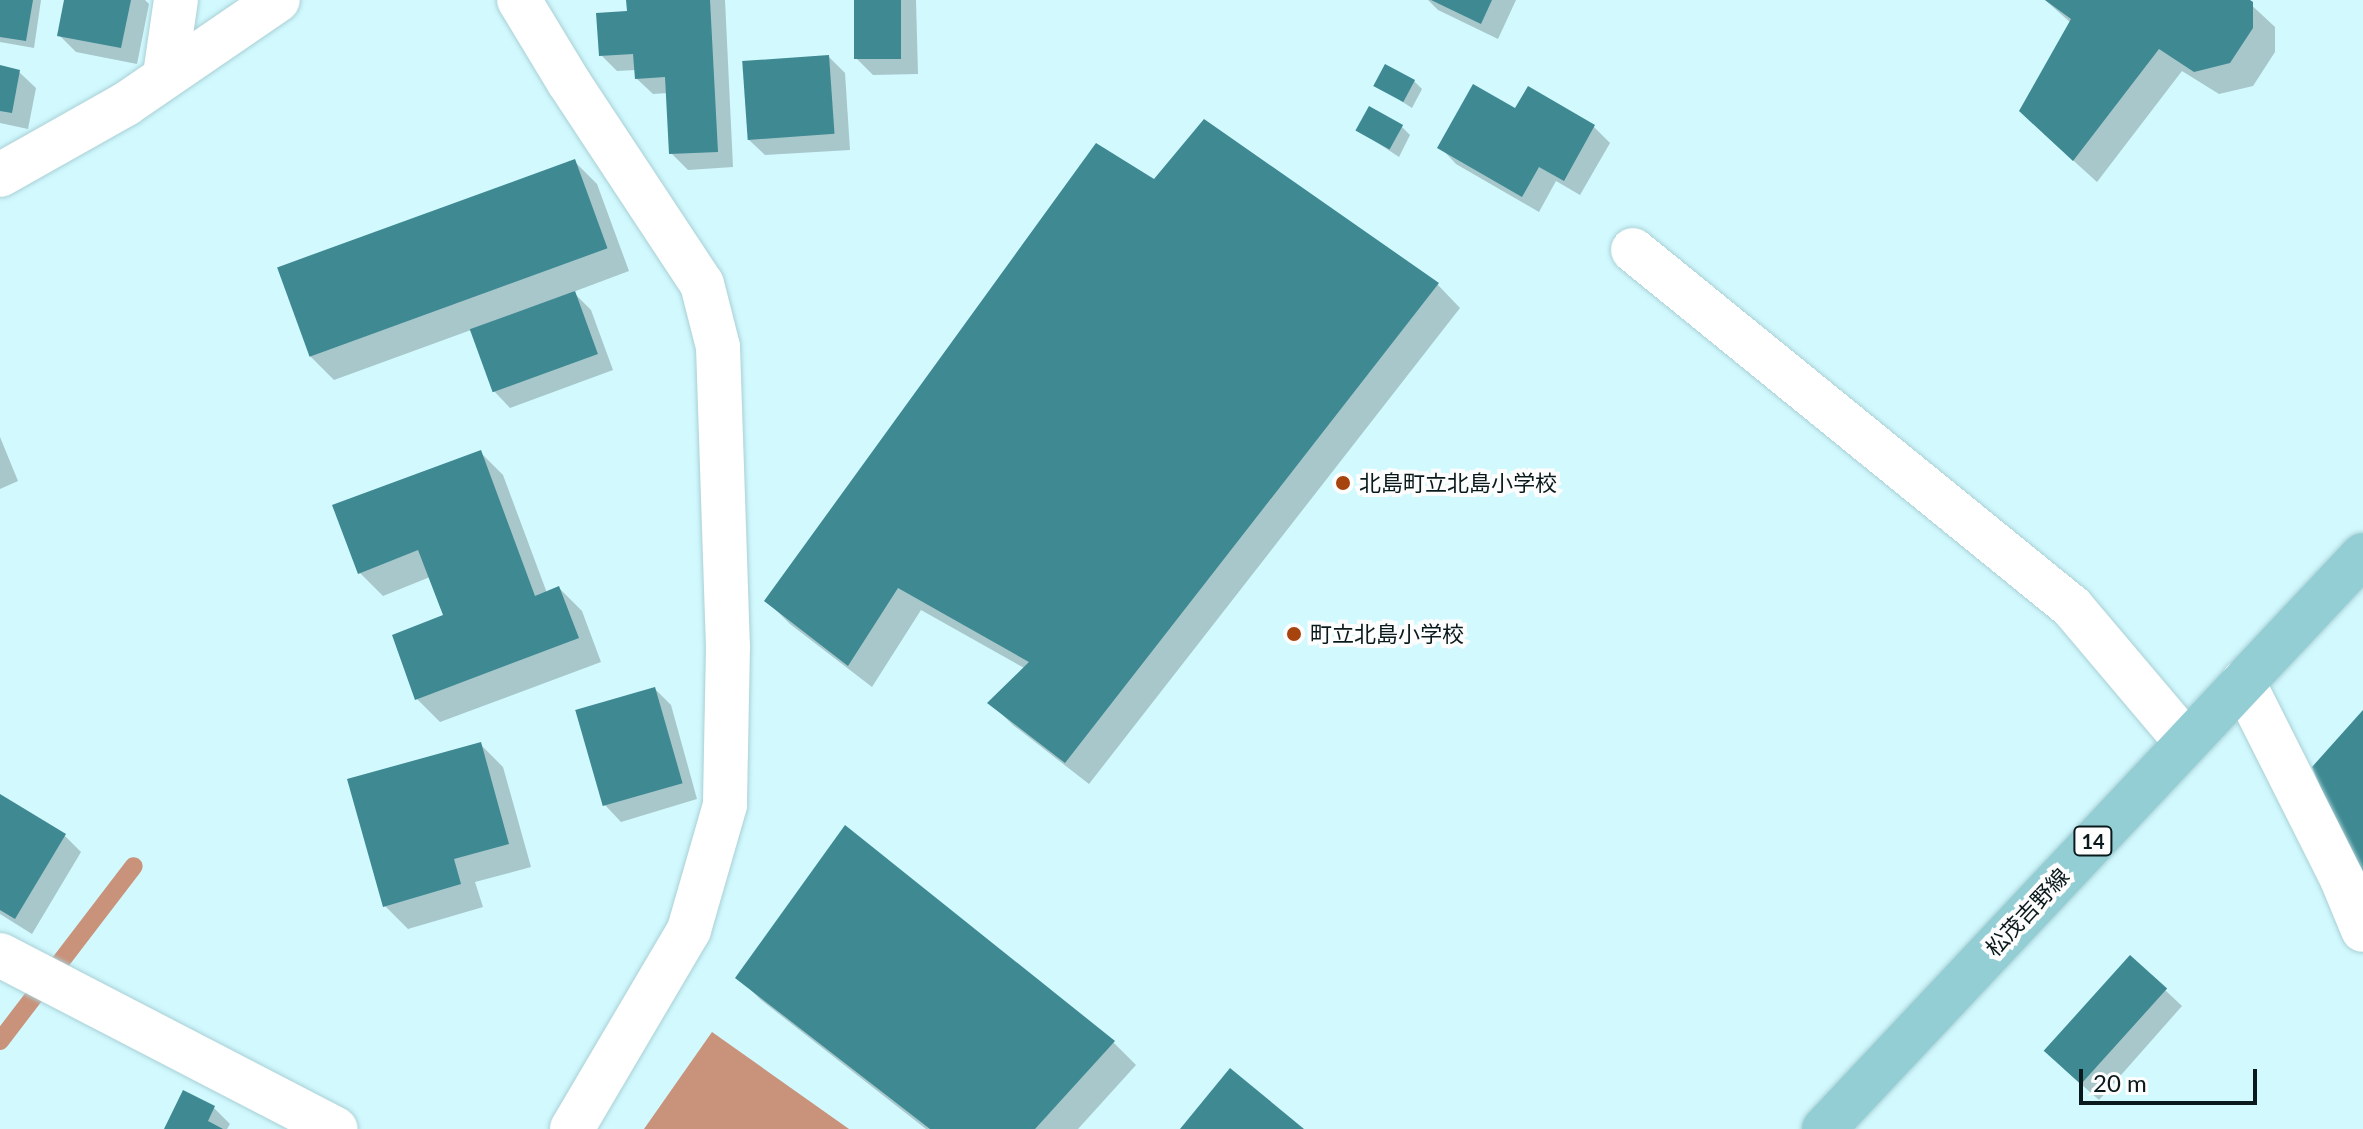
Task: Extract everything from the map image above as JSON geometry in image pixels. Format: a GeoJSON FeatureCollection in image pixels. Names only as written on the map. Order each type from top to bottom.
{"type":"FeatureCollection","features":[{"type":"Feature","properties":{"kind":"main road","name":"松茂吉野線"},"geometry":{"type":"LineString","coordinates":[[1824,1129],[2363,555]]}},
{"type":"Feature","properties":{"kind":"street"},"geometry":{"type":"LineString","coordinates":[[165,75],[176,0]]}},
{"type":"Feature","properties":{"kind":"street"},"geometry":{"type":"LineString","coordinates":[[0,175],[126,104],[278,0]]}},
{"type":"Feature","properties":{"kind":"street"},"geometry":{"type":"LineString","coordinates":[[519,0],[702,284],[718,347],[728,646],[725,805],[689,930],[572,1129]]}},
{"type":"Feature","properties":{"kind":"street"},"geometry":{"type":"LineString","coordinates":[[1633,250],[2072,607],[2186,742]]}},
{"type":"Feature","properties":{"kind":"street"},"geometry":{"type":"LineString","coordinates":[[2243,682],[2342,879],[2363,930]]}},
{"type":"Feature","properties":{"kind":"street"},"geometry":{"type":"LineString","coordinates":[[0,955],[336,1129]]}},
{"type":"Feature","properties":{"kind":"shaded area"},"geometry":{"type":"Polygon","coordinates":[[[712,1032],[849,1129],[644,1129],[712,1032]]]}},
{"type":"Feature","properties":{"kind":"building"},"geometry":{"type":"Polygon","coordinates":[[[0,0],[33,0],[26,41],[0,37],[0,0]]]}},
{"type":"Feature","properties":{"kind":"building"},"geometry":{"type":"Polygon","coordinates":[[[64,0],[131,0],[121,48],[57,36],[64,0]]]}},
{"type":"Feature","properties":{"kind":"building"},"geometry":{"type":"Polygon","coordinates":[[[626,0],[710,0],[718,152],[669,154],[665,77],[635,79],[633,54],[599,56],[596,13],[627,11],[626,0]]]}},
{"type":"Feature","properties":{"kind":"building"},"geometry":{"type":"Polygon","coordinates":[[[854,0],[901,0],[901,59],[854,59],[854,0]]]}},
{"type":"Feature","properties":{"kind":"building"},"geometry":{"type":"Polygon","coordinates":[[[1431,0],[1492,0],[1481,24],[1431,0]]]}},
{"type":"Feature","properties":{"kind":"building"},"geometry":{"type":"Polygon","coordinates":[[[2045,0],[2250,0],[2253,2],[2253,28],[2230,63],[2194,72],[2159,49],[2073,161],[2019,111],[2071,19],[2045,0]]]}},
{"type":"Feature","properties":{"kind":"building"},"geometry":{"type":"Polygon","coordinates":[[[829,55],[835,134],[748,140],[742,61],[829,55]]]}},
{"type":"Feature","properties":{"kind":"building"},"geometry":{"type":"Polygon","coordinates":[[[1385,64],[1415,80],[1403,102],[1373,86],[1385,64]]]}},
{"type":"Feature","properties":{"kind":"building"},"geometry":{"type":"Polygon","coordinates":[[[0,65],[20,70],[12,113],[0,111],[0,65]]]}},
{"type":"Feature","properties":{"kind":"building"},"geometry":{"type":"Polygon","coordinates":[[[1473,84],[1515,108],[1528,86],[1595,125],[1564,181],[1539,167],[1522,197],[1437,148],[1473,84]]]}},
{"type":"Feature","properties":{"kind":"building"},"geometry":{"type":"Polygon","coordinates":[[[1369,106],[1403,125],[1390,149],[1355,130],[1369,106]]]}},
{"type":"Feature","properties":{"kind":"building"},"geometry":{"type":"Polygon","coordinates":[[[1204,119],[1439,283],[1065,763],[987,703],[1029,662],[898,588],[848,666],[764,601],[1096,143],[1154,179],[1204,119]]]}},
{"type":"Feature","properties":{"kind":"building"},"geometry":{"type":"Polygon","coordinates":[[[575,159],[607,248],[310,357],[277,267],[575,159]]]}},
{"type":"Feature","properties":{"kind":"building"},"geometry":{"type":"Polygon","coordinates":[[[575,291],[598,354],[493,392],[470,329],[575,291]]]}},
{"type":"Feature","properties":{"kind":"building"},"geometry":{"type":"Polygon","coordinates":[[[481,450],[535,596],[559,586],[579,638],[415,700],[392,635],[443,615],[418,550],[358,574],[332,505],[481,450]]]}},
{"type":"Feature","properties":{"kind":"building"},"geometry":{"type":"Polygon","coordinates":[[[655,687],[683,783],[603,806],[575,710],[655,687]]]}},
{"type":"Feature","properties":{"kind":"building"},"geometry":{"type":"Polygon","coordinates":[[[2363,710],[2363,888],[2312,767],[2363,710]]]}},
{"type":"Feature","properties":{"kind":"building"},"geometry":{"type":"Polygon","coordinates":[[[481,742],[509,844],[454,859],[461,884],[383,907],[347,779],[481,742]]]}},
{"type":"Feature","properties":{"kind":"building"},"geometry":{"type":"Polygon","coordinates":[[[0,794],[66,834],[15,919],[0,910],[0,794]]]}},
{"type":"Feature","properties":{"kind":"building"},"geometry":{"type":"Polygon","coordinates":[[[845,825],[1115,1041],[1035,1129],[930,1129],[735,978],[845,825]]]}},
{"type":"Feature","properties":{"kind":"building"},"geometry":{"type":"Polygon","coordinates":[[[2130,955],[2167,988],[2081,1084],[2044,1051],[2130,955]]]}},
{"type":"Feature","properties":{"kind":"building"},"geometry":{"type":"Polygon","coordinates":[[[1230,1068],[1304,1129],[1180,1129],[1230,1068]]]}},
{"type":"Feature","properties":{"kind":"building"},"geometry":{"type":"Polygon","coordinates":[[[183,1090],[215,1106],[208,1121],[223,1129],[164,1129],[183,1090]]]}},
{"type":"Feature","properties":{"kind":"waterway"},"geometry":{"type":"LineString","coordinates":[[0,1041],[134,866]]}},
{"type":"Feature","properties":{"kind":"place","name":"北島町立北島小学校"},"geometry":{"type":"Point","coordinates":[1343,483]}},
{"type":"Feature","properties":{"kind":"place","name":"町立北島小学校"},"geometry":{"type":"Point","coordinates":[1294,634]}}]}
